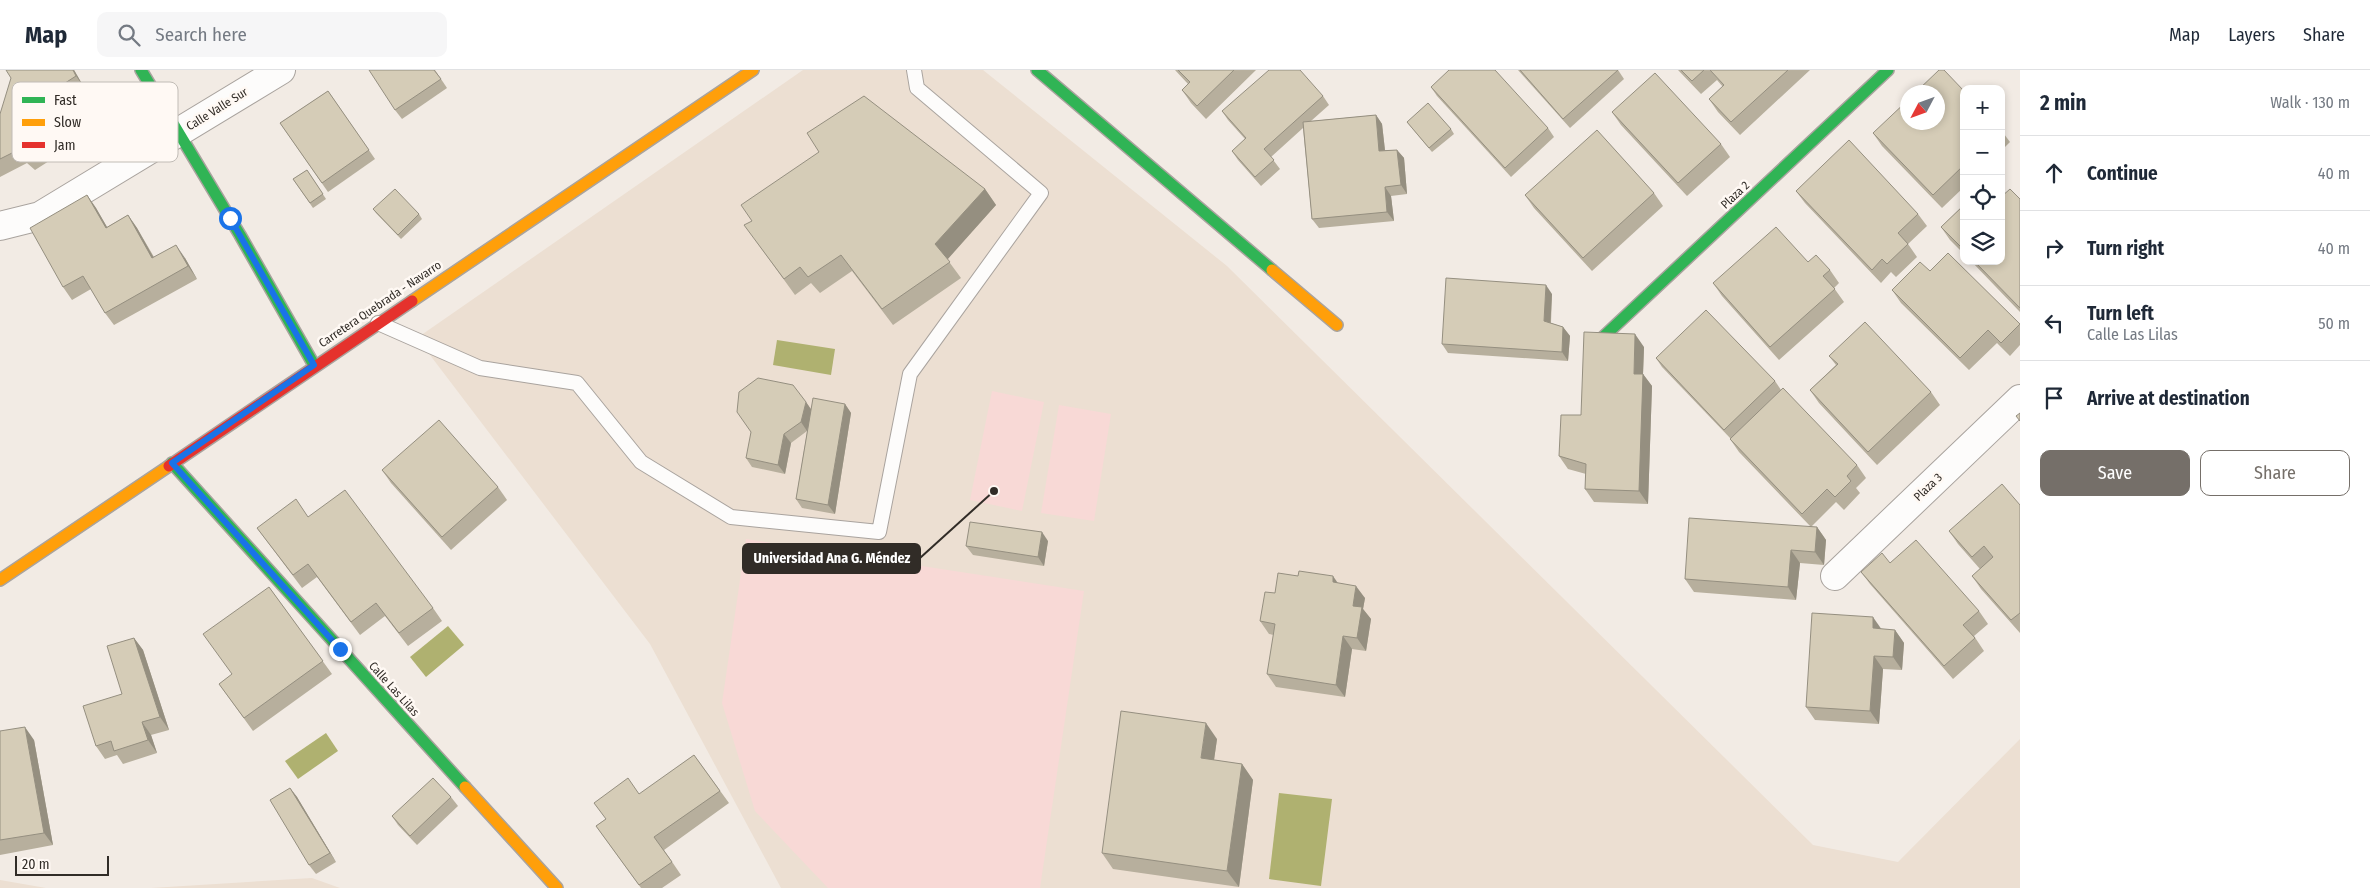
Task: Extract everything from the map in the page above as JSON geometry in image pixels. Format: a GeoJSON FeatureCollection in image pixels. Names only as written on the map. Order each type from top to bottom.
{"type":"FeatureCollection","features":[{"type":"Feature","properties":{"kind":"street"},"geometry":{"type":"LineString","coordinates":[[141,70],[148,82]]}},
{"type":"Feature","properties":{"kind":"street","name":"Calle Valle Sur"},"geometry":{"type":"LineString","coordinates":[[179,133],[281,70]]}},
{"type":"Feature","properties":{"kind":"street","name":"Carretera Quebrada - Navarro"},"geometry":{"type":"LineString","coordinates":[[0,580],[314,365],[753,70]]}},
{"type":"Feature","properties":{"kind":"street"},"geometry":{"type":"LineString","coordinates":[[1037,70],[1337,325]]}},
{"type":"Feature","properties":{"kind":"street","name":"Plaza 2"},"geometry":{"type":"LineString","coordinates":[[1600,340],[1888,70]]}},
{"type":"Feature","properties":{"kind":"street"},"geometry":{"type":"LineString","coordinates":[[179,133],[314,365]]}},
{"type":"Feature","properties":{"kind":"street","name":"Calle Valle Sur"},"geometry":{"type":"LineString","coordinates":[[0,226],[40,216],[130,162]]}},
{"type":"Feature","properties":{"kind":"street","name":"Plaza 3"},"geometry":{"type":"LineString","coordinates":[[1835,576],[2020,399]]}},
{"type":"Feature","properties":{"kind":"street","name":"Calle Las Lilas"},"geometry":{"type":"LineString","coordinates":[[172,463],[557,888]]}},
{"type":"Feature","properties":{"kind":"lane"},"geometry":{"type":"LineString","coordinates":[[378,322],[480,368],[577,383],[642,462],[731,517],[879,532],[910,374],[1041,193],[917,88],[914,70]]}},
{"type":"Feature","properties":{"kind":"shaded area"},"geometry":{"type":"Polygon","coordinates":[[[803,70],[983,70],[1227,266],[1813,845],[1898,862],[2020,739],[2020,888],[781,888],[650,644],[417,338],[803,70]]]}},
{"type":"Feature","properties":{"kind":"shaded area"},"geometry":{"type":"Polygon","coordinates":[[[777,340],[835,349],[831,375],[773,365],[777,340]]]}},
{"type":"Feature","properties":{"kind":"shaded area"},"geometry":{"type":"Polygon","coordinates":[[[992,391],[1044,402],[1022,511],[970,500],[992,391]]]}},
{"type":"Feature","properties":{"kind":"shaded area"},"geometry":{"type":"Polygon","coordinates":[[[1059,405],[1111,414],[1094,521],[1041,513],[1059,405]]]}},
{"type":"Feature","properties":{"kind":"shaded area"},"geometry":{"type":"Polygon","coordinates":[[[746,539],[1084,591],[1040,888],[828,888],[755,811],[722,703],[746,539]]]}},
{"type":"Feature","properties":{"kind":"shaded area"},"geometry":{"type":"Polygon","coordinates":[[[448,626],[464,645],[426,677],[410,657],[448,626]]]}},
{"type":"Feature","properties":{"kind":"shaded area"},"geometry":{"type":"Polygon","coordinates":[[[326,733],[338,751],[298,779],[285,761],[326,733]]]}},
{"type":"Feature","properties":{"kind":"shaded area"},"geometry":{"type":"Polygon","coordinates":[[[1279,793],[1332,799],[1321,886],[1269,879],[1279,793]]]}},
{"type":"Feature","properties":{"kind":"shaded area"},"geometry":{"type":"Polygon","coordinates":[[[312,878],[340,888],[151,888],[312,878]]]}},
{"type":"Feature","properties":{"kind":"shaded area"},"geometry":{"type":"Polygon","coordinates":[[[0,880],[46,888],[0,888],[0,880]]]}},
{"type":"Feature","properties":{"kind":"building"},"geometry":{"type":"Polygon","coordinates":[[[6,70],[73,70],[76,76],[67,82],[12,82],[12,153],[0,159],[0,114],[11,78],[6,70]]]}},
{"type":"Feature","properties":{"kind":"building"},"geometry":{"type":"Polygon","coordinates":[[[369,70],[434,70],[441,79],[395,110],[369,70]]]}},
{"type":"Feature","properties":{"kind":"building"},"geometry":{"type":"Polygon","coordinates":[[[1178,70],[1234,70],[1197,106],[1182,90],[1190,82],[1178,70]]]}},
{"type":"Feature","properties":{"kind":"building"},"geometry":{"type":"Polygon","coordinates":[[[1269,70],[1300,70],[1323,96],[1264,149],[1274,160],[1255,177],[1232,151],[1246,138],[1222,111],[1269,70]]]}},
{"type":"Feature","properties":{"kind":"building"},"geometry":{"type":"Polygon","coordinates":[[[1449,70],[1495,70],[1548,128],[1505,168],[1431,87],[1449,70]]]}},
{"type":"Feature","properties":{"kind":"building"},"geometry":{"type":"Polygon","coordinates":[[[1520,70],[1618,70],[1563,119],[1520,70]]]}},
{"type":"Feature","properties":{"kind":"building"},"geometry":{"type":"Polygon","coordinates":[[[1681,70],[1704,70],[1692,81],[1681,70]]]}},
{"type":"Feature","properties":{"kind":"building"},"geometry":{"type":"Polygon","coordinates":[[[1710,70],[1788,70],[1731,122],[1709,99],[1724,85],[1710,70]]]}},
{"type":"Feature","properties":{"kind":"building"},"geometry":{"type":"Polygon","coordinates":[[[1939,70],[1944,70],[1960,87],[1960,169],[1933,195],[1873,133],[1900,108],[1900,130],[1945,130],[1945,85],[1923,85],[1939,70]]]}},
{"type":"Feature","properties":{"kind":"building"},"geometry":{"type":"Polygon","coordinates":[[[1655,73],[1721,144],[1678,183],[1612,112],[1655,73]]]}},
{"type":"Feature","properties":{"kind":"building"},"geometry":{"type":"Polygon","coordinates":[[[328,91],[369,150],[322,183],[280,123],[328,91]]]}},
{"type":"Feature","properties":{"kind":"building"},"geometry":{"type":"Polygon","coordinates":[[[864,96],[985,189],[935,244],[950,262],[882,309],[841,255],[808,277],[800,267],[784,279],[744,225],[752,221],[741,205],[819,152],[807,133],[864,96]]]}},
{"type":"Feature","properties":{"kind":"building"},"geometry":{"type":"Polygon","coordinates":[[[1428,103],[1451,129],[1429,148],[1407,122],[1428,103]]]}},
{"type":"Feature","properties":{"kind":"building"},"geometry":{"type":"Polygon","coordinates":[[[1376,115],[1379,151],[1397,150],[1401,185],[1385,187],[1387,212],[1312,219],[1303,122],[1376,115]]]}},
{"type":"Feature","properties":{"kind":"building"},"geometry":{"type":"Polygon","coordinates":[[[1597,130],[1654,193],[1583,258],[1525,195],[1597,130]]]}},
{"type":"Feature","properties":{"kind":"building"},"geometry":{"type":"Polygon","coordinates":[[[1849,140],[1918,214],[1898,233],[1908,244],[1887,264],[1882,259],[1872,270],[1796,191],[1849,140]]]}},
{"type":"Feature","properties":{"kind":"building"},"geometry":{"type":"Polygon","coordinates":[[[307,170],[323,194],[310,203],[293,179],[307,170]]]}},
{"type":"Feature","properties":{"kind":"building"},"geometry":{"type":"Polygon","coordinates":[[[395,189],[419,214],[398,235],[373,209],[395,189]]]}},
{"type":"Feature","properties":{"kind":"building"},"geometry":{"type":"Polygon","coordinates":[[[2010,189],[2020,199],[2020,308],[1978,265],[2005,265],[2005,193],[2010,189]]]}},
{"type":"Feature","properties":{"kind":"building"},"geometry":{"type":"Polygon","coordinates":[[[87,195],[106,228],[128,215],[152,258],[176,245],[188,266],[105,313],[83,276],[63,287],[30,228],[87,195]]]}},
{"type":"Feature","properties":{"kind":"building"},"geometry":{"type":"Polygon","coordinates":[[[1960,209],[1960,246],[1941,227],[1960,209]]]}},
{"type":"Feature","properties":{"kind":"building"},"geometry":{"type":"Polygon","coordinates":[[[1776,227],[1808,262],[1816,255],[1830,270],[1823,276],[1835,289],[1770,347],[1713,283],[1776,227]]]}},
{"type":"Feature","properties":{"kind":"building"},"geometry":{"type":"Polygon","coordinates":[[[1948,253],[2020,324],[2001,343],[1988,330],[1960,358],[1892,290],[1920,262],[1930,271],[1948,253]]]}},
{"type":"Feature","properties":{"kind":"building"},"geometry":{"type":"Polygon","coordinates":[[[1446,278],[1546,285],[1544,321],[1563,327],[1562,352],[1442,344],[1446,278]]]}},
{"type":"Feature","properties":{"kind":"building"},"geometry":{"type":"Polygon","coordinates":[[[1706,310],[1775,381],[1724,430],[1656,358],[1706,310]]]}},
{"type":"Feature","properties":{"kind":"building"},"geometry":{"type":"Polygon","coordinates":[[[1865,322],[1931,392],[1868,452],[1810,390],[1838,364],[1829,356],[1865,322]]]}},
{"type":"Feature","properties":{"kind":"building"},"geometry":{"type":"Polygon","coordinates":[[[1584,332],[1635,334],[1634,374],[1643,374],[1639,491],[1585,489],[1586,464],[1559,456],[1561,415],[1581,415],[1584,332]]]}},
{"type":"Feature","properties":{"kind":"building"},"geometry":{"type":"Polygon","coordinates":[[[758,378],[793,385],[806,402],[801,422],[784,434],[778,465],[746,458],[751,432],[737,412],[739,392],[758,378]]]}},
{"type":"Feature","properties":{"kind":"building"},"geometry":{"type":"Polygon","coordinates":[[[1783,388],[1857,465],[1847,476],[1851,481],[1835,497],[1827,489],[1802,514],[1730,439],[1783,388]]]}},
{"type":"Feature","properties":{"kind":"building"},"geometry":{"type":"Polygon","coordinates":[[[813,398],[845,404],[828,505],[796,499],[813,398]]]}},
{"type":"Feature","properties":{"kind":"building"},"geometry":{"type":"Polygon","coordinates":[[[2020,413],[2020,421],[2016,416],[2020,413]]]}},
{"type":"Feature","properties":{"kind":"building"},"geometry":{"type":"Polygon","coordinates":[[[439,420],[498,487],[442,537],[382,470],[439,420]]]}},
{"type":"Feature","properties":{"kind":"building"},"geometry":{"type":"Polygon","coordinates":[[[2002,484],[2020,505],[2020,613],[2011,620],[1972,576],[1993,557],[1984,546],[1972,557],[1949,531],[2002,484]]]}},
{"type":"Feature","properties":{"kind":"building"},"geometry":{"type":"Polygon","coordinates":[[[345,490],[433,608],[399,633],[376,603],[351,622],[308,564],[293,575],[257,528],[296,499],[308,517],[345,490]]]}},
{"type":"Feature","properties":{"kind":"building"},"geometry":{"type":"Polygon","coordinates":[[[1689,518],[1817,527],[1815,552],[1791,550],[1788,587],[1685,579],[1689,518]]]}},
{"type":"Feature","properties":{"kind":"building"},"geometry":{"type":"Polygon","coordinates":[[[970,522],[1042,532],[1038,557],[966,546],[970,522]]]}},
{"type":"Feature","properties":{"kind":"building"},"geometry":{"type":"Polygon","coordinates":[[[1916,540],[1979,611],[1963,625],[1975,638],[1944,666],[1861,572],[1882,553],[1890,563],[1916,540]]]}},
{"type":"Feature","properties":{"kind":"building"},"geometry":{"type":"Polygon","coordinates":[[[1299,571],[1333,576],[1333,582],[1356,586],[1353,606],[1362,607],[1357,638],[1343,636],[1336,685],[1267,674],[1275,624],[1260,621],[1265,592],[1275,593],[1278,573],[1298,576],[1299,571]]]}},
{"type":"Feature","properties":{"kind":"building"},"geometry":{"type":"Polygon","coordinates":[[[269,587],[323,661],[244,718],[219,684],[232,674],[203,634],[269,587]]]}},
{"type":"Feature","properties":{"kind":"building"},"geometry":{"type":"Polygon","coordinates":[[[1812,613],[1873,617],[1873,628],[1895,630],[1893,657],[1874,656],[1870,711],[1806,707],[1812,613]]]}},
{"type":"Feature","properties":{"kind":"building"},"geometry":{"type":"Polygon","coordinates":[[[134,638],[160,717],[142,722],[148,740],[114,751],[111,741],[96,746],[83,706],[122,694],[107,646],[134,638]]]}},
{"type":"Feature","properties":{"kind":"building"},"geometry":{"type":"Polygon","coordinates":[[[1121,711],[1206,723],[1201,758],[1242,764],[1227,871],[1102,853],[1121,711]]]}},
{"type":"Feature","properties":{"kind":"building"},"geometry":{"type":"Polygon","coordinates":[[[25,727],[44,833],[0,840],[0,731],[25,727]]]}},
{"type":"Feature","properties":{"kind":"building"},"geometry":{"type":"Polygon","coordinates":[[[694,755],[720,791],[654,837],[672,862],[639,885],[596,826],[606,819],[594,803],[628,778],[639,794],[694,755]]]}},
{"type":"Feature","properties":{"kind":"building"},"geometry":{"type":"Polygon","coordinates":[[[433,778],[451,797],[410,836],[392,816],[433,778]]]}},
{"type":"Feature","properties":{"kind":"building"},"geometry":{"type":"Polygon","coordinates":[[[290,788],[330,853],[309,865],[270,800],[290,788]]]}},
{"type":"Feature","properties":{"kind":"traffic: fast"},"geometry":{"type":"LineString","coordinates":[[141,70],[148,82]]}},
{"type":"Feature","properties":{"kind":"traffic: fast"},"geometry":{"type":"LineString","coordinates":[[1037,70],[1272,270]]}},
{"type":"Feature","properties":{"kind":"traffic: fast"},"geometry":{"type":"LineString","coordinates":[[1600,340],[1888,70]]}},
{"type":"Feature","properties":{"kind":"traffic: fast"},"geometry":{"type":"LineString","coordinates":[[178,132],[240,235],[314,365]]}},
{"type":"Feature","properties":{"kind":"traffic: fast"},"geometry":{"type":"LineString","coordinates":[[172,463],[465,787]]}},
{"type":"Feature","properties":{"kind":"traffic: slow"},"geometry":{"type":"LineString","coordinates":[[412,301],[753,70]]}},
{"type":"Feature","properties":{"kind":"traffic: slow"},"geometry":{"type":"LineString","coordinates":[[1272,270],[1337,325]]}},
{"type":"Feature","properties":{"kind":"traffic: slow"},"geometry":{"type":"LineString","coordinates":[[0,580],[169,466]]}},
{"type":"Feature","properties":{"kind":"traffic: slow"},"geometry":{"type":"LineString","coordinates":[[465,787],[557,888]]}},
{"type":"Feature","properties":{"kind":"traffic: jam"},"geometry":{"type":"LineString","coordinates":[[169,466],[412,301]]}},
{"type":"Feature","properties":{"kind":"place","name":"Universidad Ana G. Méndez"},"geometry":{"type":"Point","coordinates":[994,491]}},
{"type":"Feature","properties":{"kind":"route"},"geometry":{"type":"LineString","coordinates":[[230,218],[314,365],[172,463],[340,649]]}}]}
